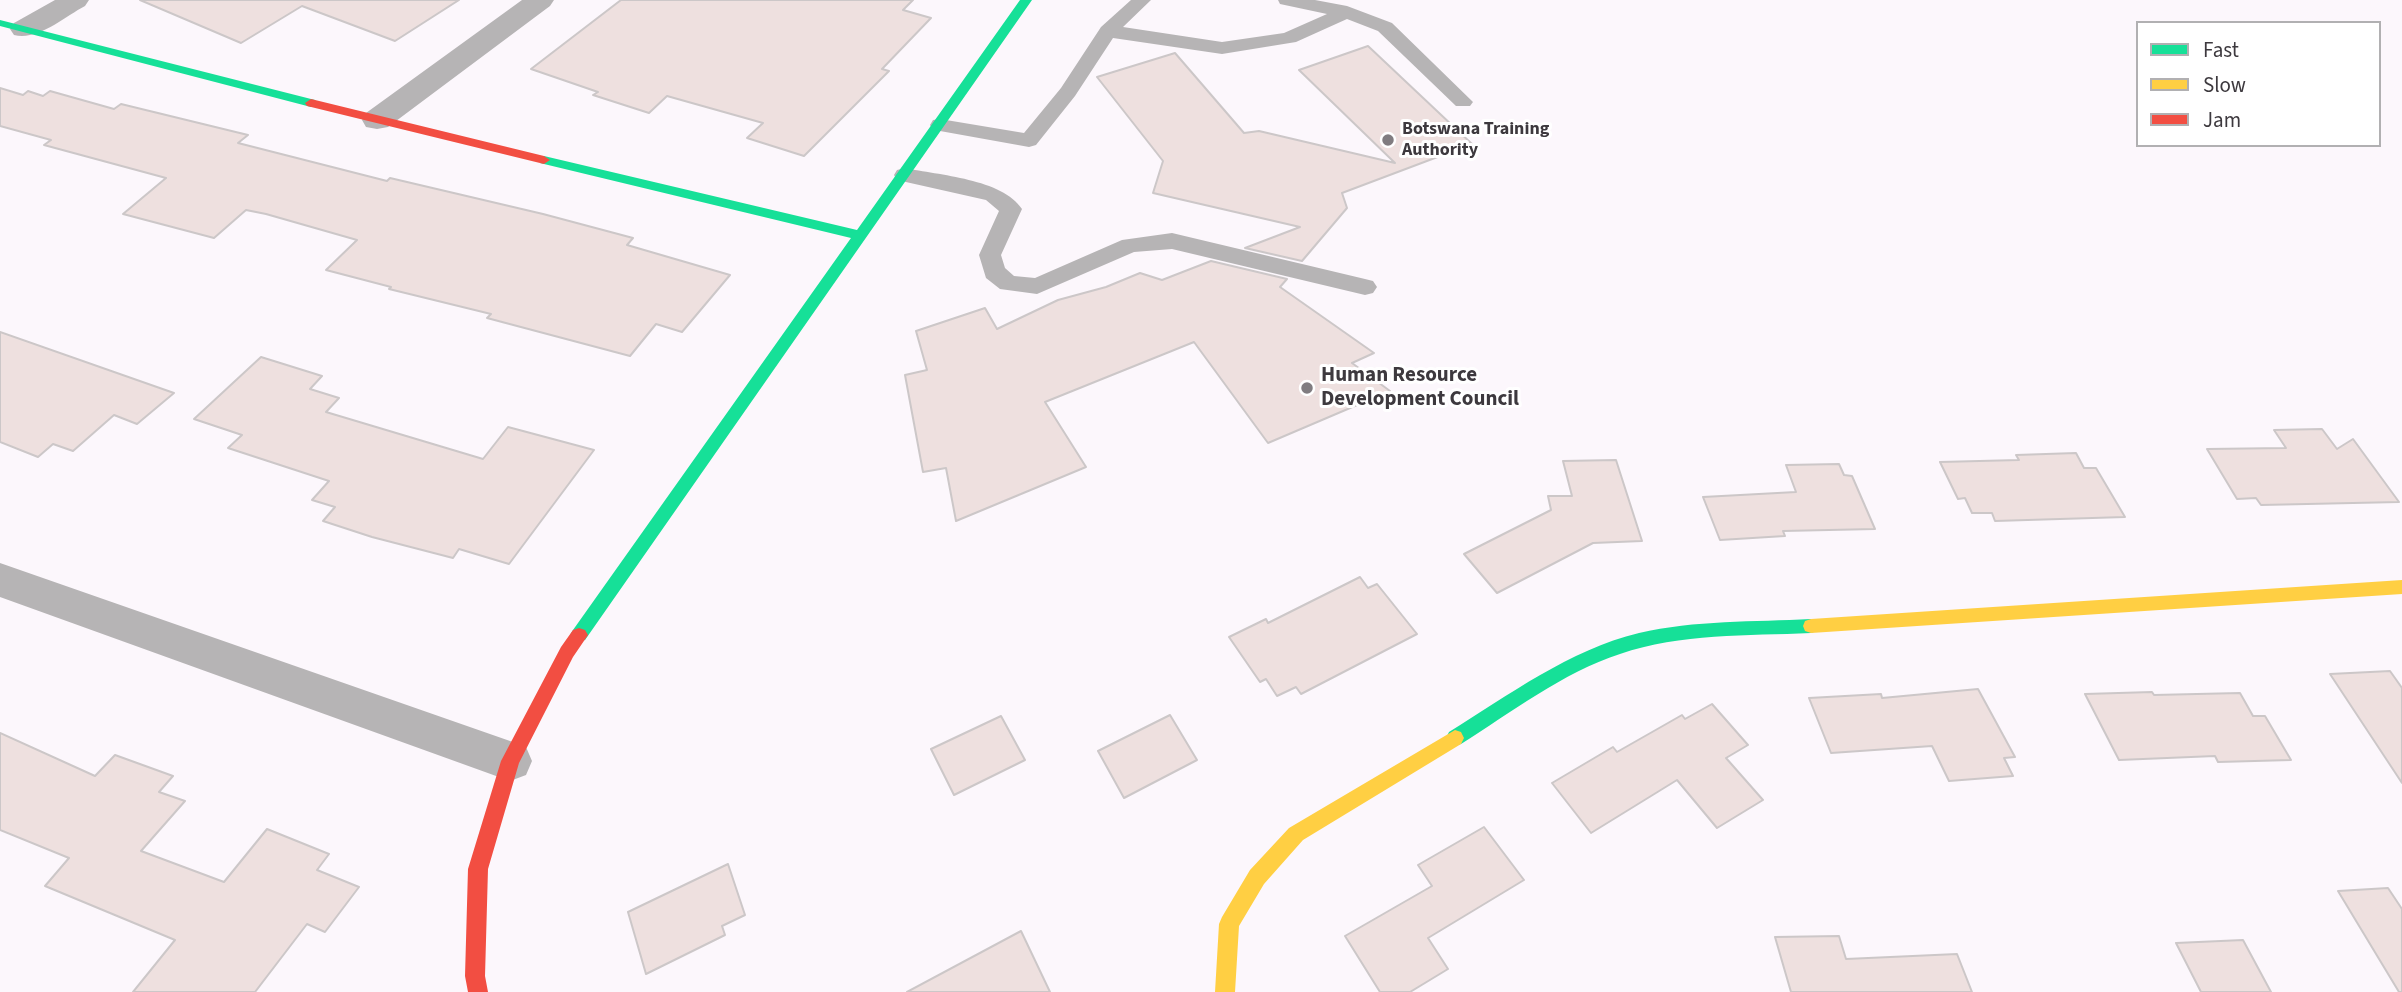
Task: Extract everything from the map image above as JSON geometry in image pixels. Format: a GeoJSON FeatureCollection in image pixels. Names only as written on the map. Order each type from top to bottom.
{"type":"FeatureCollection","features":[{"type":"Feature","properties":{"kind":"street"},"geometry":{"type":"LineString","coordinates":[[12,26],[75,0]]}},
{"type":"Feature","properties":{"kind":"street"},"geometry":{"type":"LineString","coordinates":[[377,120],[540,0]]}},
{"type":"Feature","properties":{"kind":"street"},"geometry":{"type":"LineString","coordinates":[[478,992],[475,976],[478,869],[510,761],[567,652],[1027,0]]}},
{"type":"Feature","properties":{"kind":"street"},"geometry":{"type":"LineString","coordinates":[[12,26],[377,120],[862,236]]}},
{"type":"Feature","properties":{"kind":"street"},"geometry":{"type":"LineString","coordinates":[[0,580],[510,761]]}},
{"type":"Feature","properties":{"kind":"street"},"geometry":{"type":"LineString","coordinates":[[1225,992],[1229,924],[1257,877],[1296,834],[1562,673],[1614,648],[1670,635],[2402,587]]}},
{"type":"Feature","properties":{"kind":"lane"},"geometry":{"type":"LineString","coordinates":[[940,125],[1029,141],[1068,92],[1108,31],[1142,0]]}},
{"type":"Feature","properties":{"kind":"lane"},"geometry":{"type":"LineString","coordinates":[[1287,0],[1347,12],[1385,27],[1463,102]]}},
{"type":"Feature","properties":{"kind":"lane"},"geometry":{"type":"LineString","coordinates":[[1108,31],[1222,48],[1289,37],[1347,12]]}},
{"type":"Feature","properties":{"kind":"lane"},"geometry":{"type":"LineString","coordinates":[[905,175],[993,194],[1011,209],[990,255],[994,272],[1008,283],[1037,286],[1130,245],[1172,241],[1365,287]]}},
{"type":"Feature","properties":{"kind":"building"},"geometry":{"type":"Polygon","coordinates":[[[140,0],[459,0],[395,41],[302,6],[241,43],[140,0]]]}},
{"type":"Feature","properties":{"kind":"building"},"geometry":{"type":"Polygon","coordinates":[[[621,0],[913,0],[903,10],[931,18],[882,69],[889,71],[804,156],[747,138],[763,123],[667,96],[649,113],[593,95],[598,92],[531,69],[621,0]]]}},
{"type":"Feature","properties":{"kind":"building","name":"Botswana Training Authority"},"geometry":{"type":"Polygon","coordinates":[[[1368,46],[1472,144],[1342,193],[1347,208],[1302,261],[1245,248],[1300,227],[1153,193],[1163,161],[1097,77],[1175,53],[1244,133],[1259,131],[1395,163],[1299,70],[1368,46]]]}},
{"type":"Feature","properties":{"kind":"building"},"geometry":{"type":"Polygon","coordinates":[[[0,88],[23,95],[28,91],[43,96],[50,91],[114,109],[121,104],[248,135],[238,143],[387,181],[390,178],[543,214],[633,238],[627,245],[730,275],[682,332],[656,324],[630,356],[487,318],[491,314],[389,289],[391,287],[326,270],[357,240],[266,214],[246,210],[214,238],[123,214],[166,178],[44,145],[51,140],[0,126],[0,88]]]}},
{"type":"Feature","properties":{"kind":"building","name":"Human Resource Development Council"},"geometry":{"type":"Polygon","coordinates":[[[1211,261],[1287,279],[1280,287],[1374,353],[1352,363],[1390,391],[1268,443],[1194,342],[1045,402],[1086,467],[956,521],[946,468],[923,472],[905,375],[927,370],[916,331],[985,308],[997,329],[1058,300],[1106,287],[1140,273],[1162,280],[1211,261]]]}},
{"type":"Feature","properties":{"kind":"building"},"geometry":{"type":"Polygon","coordinates":[[[0,332],[174,393],[137,424],[114,415],[73,451],[53,444],[38,457],[0,442],[0,332]]]}},
{"type":"Feature","properties":{"kind":"building"},"geometry":{"type":"Polygon","coordinates":[[[261,357],[322,376],[310,389],[339,398],[326,412],[483,459],[508,427],[594,450],[509,564],[459,549],[453,558],[372,537],[323,521],[335,507],[312,500],[329,481],[228,448],[242,435],[194,419],[261,357]]]}},
{"type":"Feature","properties":{"kind":"building"},"geometry":{"type":"Polygon","coordinates":[[[2322,429],[2337,449],[2353,439],[2399,502],[2261,505],[2256,498],[2237,499],[2207,449],[2286,448],[2274,430],[2322,429]]]}},
{"type":"Feature","properties":{"kind":"building"},"geometry":{"type":"Polygon","coordinates":[[[2076,453],[2084,468],[2096,468],[2125,517],[1995,521],[1992,513],[1972,513],[1965,498],[1958,499],[1940,462],[2019,460],[2016,455],[2076,453]]]}},
{"type":"Feature","properties":{"kind":"building"},"geometry":{"type":"Polygon","coordinates":[[[1616,460],[1642,541],[1593,543],[1497,593],[1464,554],[1551,510],[1548,496],[1572,496],[1563,461],[1616,460]]]}},
{"type":"Feature","properties":{"kind":"building"},"geometry":{"type":"Polygon","coordinates":[[[1839,464],[1844,475],[1852,476],[1875,529],[1783,531],[1785,536],[1720,540],[1703,497],[1796,492],[1786,465],[1839,464]]]}},
{"type":"Feature","properties":{"kind":"building"},"geometry":{"type":"Polygon","coordinates":[[[1360,577],[1368,588],[1377,584],[1417,634],[1301,694],[1296,687],[1277,696],[1266,679],[1260,682],[1229,637],[1266,619],[1268,623],[1360,577]]]}},
{"type":"Feature","properties":{"kind":"building"},"geometry":{"type":"Polygon","coordinates":[[[2390,671],[2402,688],[2402,783],[2330,674],[2390,671]]]}},
{"type":"Feature","properties":{"kind":"building"},"geometry":{"type":"Polygon","coordinates":[[[1978,689],[2015,757],[2004,758],[2013,776],[1949,781],[1932,746],[1831,753],[1809,698],[1881,694],[1882,698],[1978,689]]]}},
{"type":"Feature","properties":{"kind":"building"},"geometry":{"type":"Polygon","coordinates":[[[2152,692],[2154,695],[2240,693],[2253,716],[2265,716],[2291,760],[2218,762],[2215,756],[2119,760],[2085,694],[2152,692]]]}},
{"type":"Feature","properties":{"kind":"building"},"geometry":{"type":"Polygon","coordinates":[[[1712,704],[1748,745],[1726,758],[1763,800],[1717,828],[1677,780],[1591,833],[1552,783],[1613,747],[1617,752],[1682,715],[1685,719],[1712,704]]]}},
{"type":"Feature","properties":{"kind":"building"},"geometry":{"type":"Polygon","coordinates":[[[1170,715],[1197,760],[1124,798],[1098,751],[1170,715]]]}},
{"type":"Feature","properties":{"kind":"building"},"geometry":{"type":"Polygon","coordinates":[[[1001,716],[1025,760],[954,795],[931,749],[1001,716]]]}},
{"type":"Feature","properties":{"kind":"building"},"geometry":{"type":"Polygon","coordinates":[[[0,733],[95,776],[115,755],[173,776],[159,792],[185,801],[141,851],[224,882],[267,829],[329,854],[317,870],[359,887],[325,932],[307,924],[255,992],[133,992],[175,940],[45,886],[69,858],[0,830],[0,733]]]}},
{"type":"Feature","properties":{"kind":"building"},"geometry":{"type":"Polygon","coordinates":[[[1484,827],[1524,880],[1428,938],[1448,969],[1410,992],[1380,992],[1345,936],[1432,886],[1418,865],[1484,827]]]}},
{"type":"Feature","properties":{"kind":"building"},"geometry":{"type":"Polygon","coordinates":[[[728,864],[745,915],[722,926],[725,935],[646,974],[628,912],[728,864]]]}},
{"type":"Feature","properties":{"kind":"building"},"geometry":{"type":"Polygon","coordinates":[[[2388,888],[2402,909],[2402,992],[2399,992],[2338,891],[2388,888]]]}},
{"type":"Feature","properties":{"kind":"building"},"geometry":{"type":"Polygon","coordinates":[[[1021,931],[1050,992],[907,992],[1021,931]]]}},
{"type":"Feature","properties":{"kind":"building"},"geometry":{"type":"Polygon","coordinates":[[[1839,936],[1846,959],[1957,954],[1972,992],[1791,992],[1775,937],[1839,936]]]}},
{"type":"Feature","properties":{"kind":"building"},"geometry":{"type":"Polygon","coordinates":[[[2243,940],[2271,992],[2201,992],[2176,943],[2243,940]]]}},
{"type":"Feature","properties":{"kind":"traffic: fast"},"geometry":{"type":"LineString","coordinates":[[579,635],[1026,0]]}},
{"type":"Feature","properties":{"kind":"traffic: fast"},"geometry":{"type":"LineString","coordinates":[[0,23],[311,103]]}},
{"type":"Feature","properties":{"kind":"traffic: fast"},"geometry":{"type":"LineString","coordinates":[[544,160],[862,236]]}},
{"type":"Feature","properties":{"kind":"traffic: fast"},"geometry":{"type":"LineString","coordinates":[[1455,738],[1532,689],[1614,648],[1686,632],[1811,626]]}},
{"type":"Feature","properties":{"kind":"traffic: slow"},"geometry":{"type":"LineString","coordinates":[[1811,626],[2402,587]]}},
{"type":"Feature","properties":{"kind":"traffic: slow"},"geometry":{"type":"LineString","coordinates":[[1225,992],[1229,924],[1257,877],[1296,834],[1455,738]]}},
{"type":"Feature","properties":{"kind":"traffic: jam"},"geometry":{"type":"LineString","coordinates":[[311,103],[544,160]]}},
{"type":"Feature","properties":{"kind":"traffic: jam"},"geometry":{"type":"LineString","coordinates":[[478,992],[475,976],[478,869],[510,761],[567,652],[579,635]]}},
{"type":"Feature","properties":{"kind":"place","name":"Botswana Training Authority"},"geometry":{"type":"Point","coordinates":[1388,140]}},
{"type":"Feature","properties":{"kind":"place","name":"Human Resource Development Council"},"geometry":{"type":"Point","coordinates":[1307,388]}}]}
